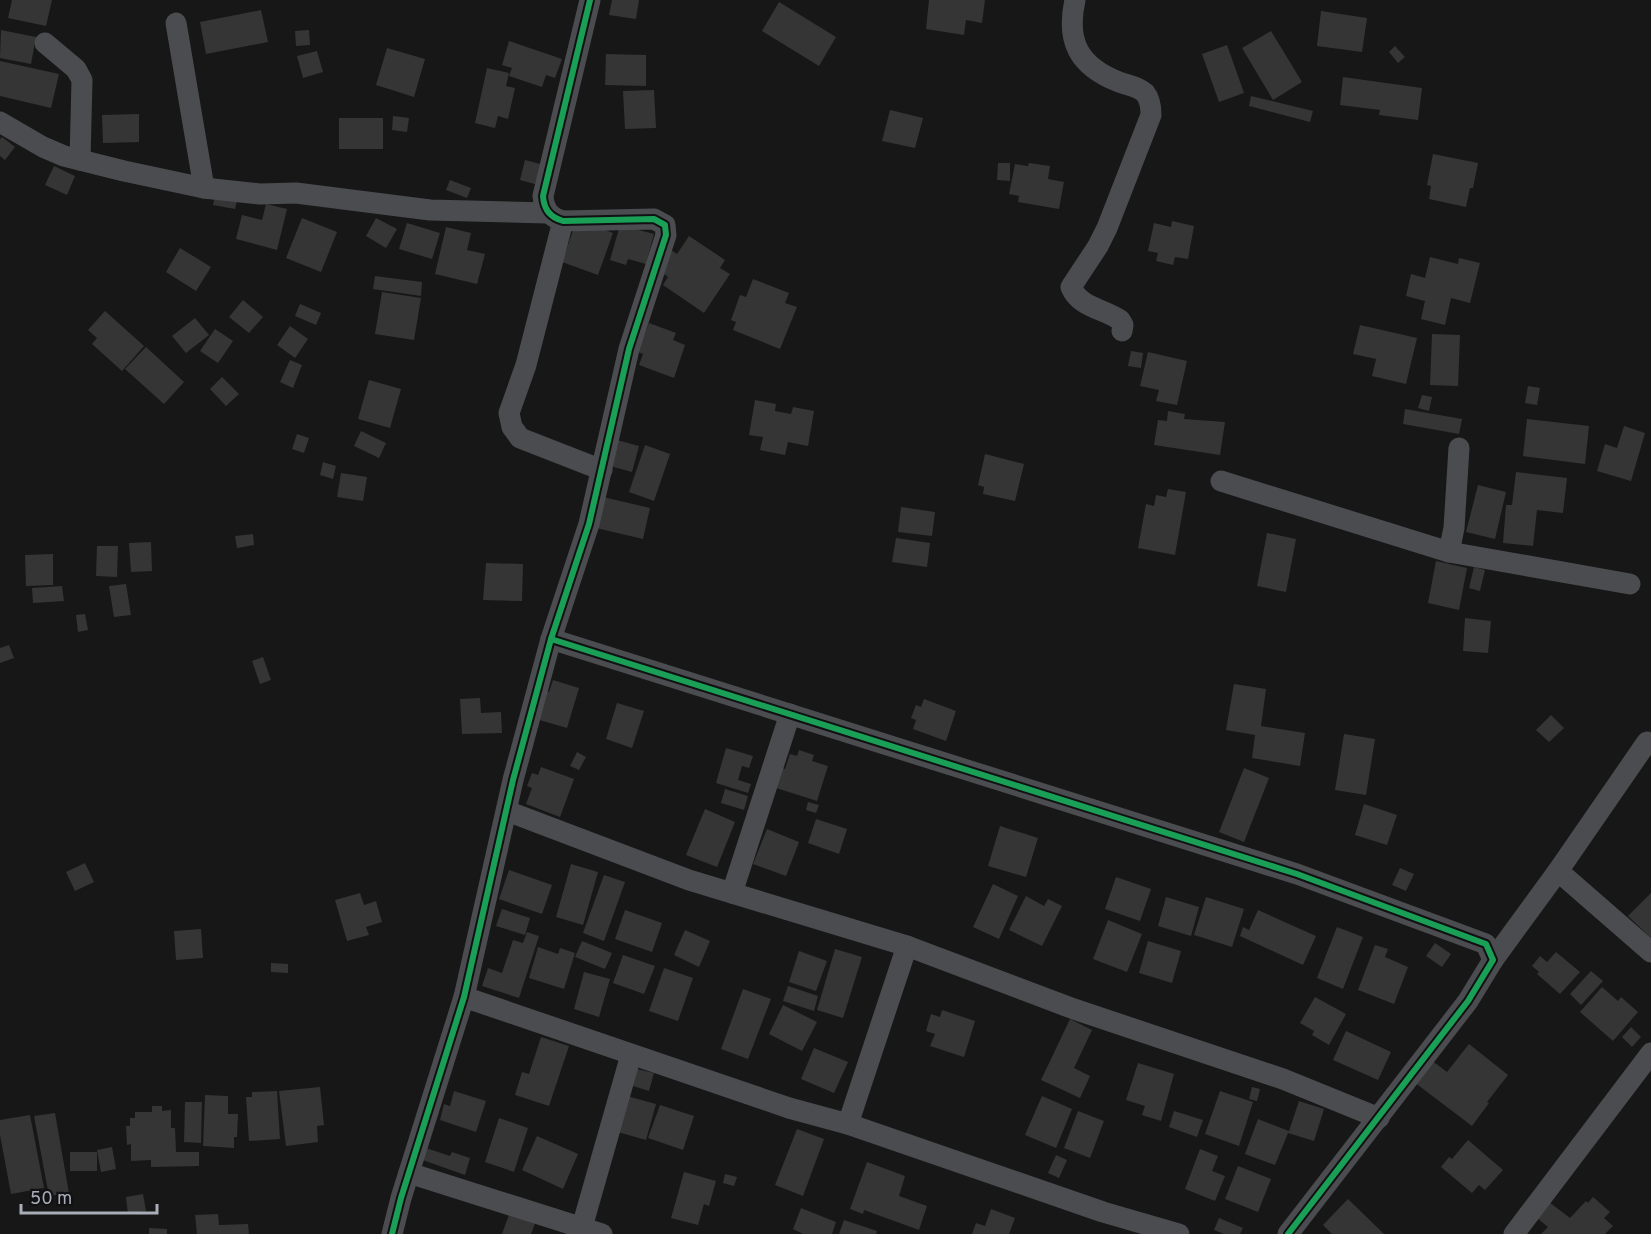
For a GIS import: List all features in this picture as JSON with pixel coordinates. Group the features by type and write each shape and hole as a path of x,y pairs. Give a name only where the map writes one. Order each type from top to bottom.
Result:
{"street":[{"path":"555,217 543,205 543,196 590,0"},
{"path":"1075,0 1071,18 1072,34 1081,56 1092,67 1146,94 1151,105 1151,116 1107,228 1071,287 1074,294 1083,302 1120,320 1123,325 1122,331"},
{"path":"176,23 204,188"},
{"path":"45,43 76,69 82,80 80,160"},
{"path":"0,122 43,147 80,160 204,188 260,194 296,193 430,210 555,217 654,219 665,225 667,230 629,349 589,524 551,639 507,811 464,997 392,1234"},
{"path":"555,217 526,365 508,413 512,428 520,438 602,470"},
{"path":"1449,552 1454,528 1459,448"},
{"path":"1221,482 1449,552 1630,584"},
{"path":"551,639 1297,874 1478,940 1486,944 1494,960"},
{"path":"732,893 790,714"},
{"path":"1288,1234 1468,1001 1494,960 1647,742"},
{"path":"507,811 688,880 907,946 1074,1009 1283,1079 1379,1118"},
{"path":"1558,871 1651,952"},
{"path":"848,1124 907,946"},
{"path":"464,997 789,1108 848,1124 1103,1212 1179,1234"},
{"path":"1514,1234 1651,1053"},
{"path":"582,1227 631,1055"},
{"path":"409,1173 602,1234"}],"building":[{"path":"12,0 52,0 46,26 8,18"},
{"path":"612,0 639,0 636,19 609,15"},
{"path":"929,0 985,0 982,23 966,20 964,35 926,29"},
{"path":"779,2 836,37 819,66 762,31"},
{"path":"261,10 268,42 206,54 200,22"},
{"path":"1321,11 1367,18 1362,52 1317,46"},
{"path":"1,30 36,37 31,64 0,58"},
{"path":"309,30 310,45 296,46 295,31"},
{"path":"1271,31 1302,82 1273,100 1242,48"},
{"path":"509,41 562,59 555,78 546,75 542,87 509,76 512,68 502,65"},
{"path":"1227,45 1244,93 1219,102 1202,54"},
{"path":"1395,46 1405,57 1398,63 1389,52"},
{"path":"387,48 425,59 414,97 376,85"},
{"path":"317,51 323,72 303,78 297,56"},
{"path":"606,54 646,55 646,86 605,85"},
{"path":"0,61 59,74 51,108 0,96"},
{"path":"487,68 509,73 506,86 515,88 508,119 498,116 495,128 475,123"},
{"path":"1343,77 1422,88 1418,120 1379,115 1380,110 1340,105"},
{"path":"654,90 656,128 625,129 623,91"},
{"path":"1251,96 1313,111 1310,122 1249,106"},
{"path":"890,110 923,118 915,148 882,141"},
{"path":"139,114 139,142 103,143 102,115"},
{"path":"393,116 409,118 407,132 392,130"},
{"path":"339,118 383,118 383,149 339,149"},
{"path":"2,137 15,147 5,160 0,156"},
{"path":"1433,154 1478,163 1466,207 1429,199 1431,186 1427,185"},
{"path":"525,160 548,166 542,186 520,180"},
{"path":"998,163 1010,163 1010,181 997,180"},
{"path":"1029,163 1050,166 1048,179 1064,182 1059,209 1018,202 1019,196 1009,194 1015,164 1028,166"},
{"path":"54,166 75,176 67,195 45,185"},
{"path":"450,180 471,188 467,198 446,190"},
{"path":"216,193 238,197 235,209 213,205"},
{"path":"266,204 287,209 277,250 236,239 242,215 262,220"},
{"path":"302,218 337,232 321,272 286,258"},
{"path":"376,218 397,229 386,248 366,236"},
{"path":"1172,221 1194,226 1188,259 1175,257 1173,265 1156,261 1158,253 1148,251 1154,223 1171,227"},
{"path":"576,222 584,222 613,233 598,275 562,262"},
{"path":"407,223 440,233 432,259 399,249"},
{"path":"620,225 654,234 646,264 628,259 626,265 610,260"},
{"path":"446,227 471,233 467,250 485,254 477,284 435,274"},
{"path":"689,236 725,260 720,268 730,274 704,313 663,285 668,277 658,270 671,250 677,254"},
{"path":"180,248 211,267 196,291 166,272"},
{"path":"1430,257 1458,264 1459,258 1480,263 1470,303 1451,298 1445,325 1421,319 1425,301 1406,296 1411,274 1425,278"},
{"path":"375,276 422,282 421,296 373,289"},
{"path":"753,279 789,293 785,303 797,307 780,349 733,330 736,322 731,320 740,295 746,297"},
{"path":"382,292 421,298 414,340 375,334"},
{"path":"243,300 263,317 249,333 229,317"},
{"path":"300,304 321,313 316,325 295,316"},
{"path":"105,311 144,346 122,371 92,344 97,338 88,330"},
{"path":"195,318 209,335 186,353 172,336"},
{"path":"649,323 676,333 673,340 685,345 674,378 639,365 643,354 638,352"},
{"path":"1360,325 1417,338 1406,384 1372,376 1376,359 1353,354"},
{"path":"290,326 308,339 295,358 277,345"},
{"path":"215,329 233,341 218,363 200,351"},
{"path":"1432,334 1460,335 1458,386 1430,385"},
{"path":"146,347 184,382 164,404 125,369"},
{"path":"1131,351 1143,353 1141,368 1128,366"},
{"path":"1148,352 1187,361 1177,405 1156,401 1159,390 1140,386"},
{"path":"290,360 302,365 293,388 280,382"},
{"path":"222,377 239,394 226,406 210,389"},
{"path":"369,380 401,389 390,428 358,419"},
{"path":"1528,386 1540,388 1537,405 1525,403"},
{"path":"1422,395 1432,397 1429,411 1418,408"},
{"path":"755,400 776,404 775,411 791,414 793,407 814,411 808,446 788,442 785,455 760,450 763,437 749,435"},
{"path":"1405,409 1462,419 1459,434 1403,424"},
{"path":"1168,411 1185,414 1184,419 1225,422 1220,455 1154,445 1158,420 1167,421"},
{"path":"1527,419 1589,426 1585,464 1523,456"},
{"path":"1624,426 1645,433 1631,481 1597,471 1605,444 1617,448"},
{"path":"361,431 386,443 379,458 354,446"},
{"path":"297,434 309,438 304,453 292,449"},
{"path":"617,440 639,446 632,472 610,466"},
{"path":"645,445 670,454 654,501 629,492"},
{"path":"985,454 1024,464 1015,501 983,494 984,487 978,485"},
{"path":"323,462 336,466 333,479 320,475"},
{"path":"1516,472 1567,478 1563,513 1537,510 1533,546 1503,543 1506,505 1512,505"},
{"path":"341,473 367,477 363,501 337,497"},
{"path":"1478,485 1506,492 1495,539 1466,532"},
{"path":"1168,489 1186,492 1175,555 1138,548 1146,504 1154,506 1156,495 1166,497"},
{"path":"599,496 650,508 643,539 592,527"},
{"path":"901,507 935,512 932,536 898,532"},
{"path":"1267,533 1296,539 1286,592 1257,586"},
{"path":"253,534 254,545 237,548 235,536"},
{"path":"896,538 930,543 927,567 892,562"},
{"path":"151,542 152,571 131,572 129,543"},
{"path":"97,546 118,546 117,577 96,576"},
{"path":"53,554 53,585 26,586 25,555"},
{"path":"1436,561 1467,568 1459,610 1428,603"},
{"path":"486,563 523,564 522,601 483,600"},
{"path":"1474,567 1485,570 1480,591 1469,588"},
{"path":"126,584 131,615 114,617 109,586"},
{"path":"62,586 64,601 33,603 32,588"},
{"path":"85,614 88,630 78,632 76,615"},
{"path":"1465,618 1491,621 1488,653 1463,651"},
{"path":"9,645 14,658 0,663 0,648"},
{"path":"263,657 271,680 260,684 252,661"},
{"path":"553,680 579,688 567,728 536,719 544,690 549,692"},
{"path":"1234,684 1266,689 1261,726 1305,733 1300,766 1252,758 1255,735 1226,730"},
{"path":"480,698 481,713 501,712 502,733 462,734 460,699"},
{"path":"924,699 956,711 946,741 913,729 916,720 911,718 916,705 921,707"},
{"path":"617,703 644,711 632,748 606,739"},
{"path":"1551,715 1564,728 1549,742 1536,730"},
{"path":"1344,734 1375,739 1366,795 1335,790"},
{"path":"726,748 753,756 749,768 742,766 738,780 751,784 748,793 716,783"},
{"path":"799,750 814,755 812,761 828,766 817,801 773,787 779,767 785,769 790,754 797,756"},
{"path":"577,752 586,757 579,770 570,766"},
{"path":"541,767 574,779 560,817 526,804 532,788 527,786 532,773 538,775"},
{"path":"1244,768 1269,778 1244,842 1219,832"},
{"path":"725,789 748,796 744,810 721,803"},
{"path":"808,802 819,805 816,813 806,810"},
{"path":"1364,804 1397,815 1387,845 1355,835"},
{"path":"705,809 735,822 717,867 686,855"},
{"path":"816,819 847,829 839,854 808,843"},
{"path":"1000,826 1038,838 1026,877 988,866"},
{"path":"767,829 799,842 786,876 753,864"},
{"path":"85,863 94,882 75,891 66,872"},
{"path":"571,864 598,872 583,925 556,917"},
{"path":"1400,868 1414,874 1406,891 1392,885"},
{"path":"509,870 552,885 542,914 499,899"},
{"path":"604,875 625,882 604,941 583,933"},
{"path":"1116,877 1151,889 1140,921 1105,909"},
{"path":"993,884 1018,896 999,939 973,927"},
{"path":"360,893 364,905 376,901 382,922 366,927 369,935 347,941 335,900"},
{"path":"1651,893 1651,938 1628,916"},
{"path":"1026,896 1044,906 1048,899 1062,906 1042,946 1009,930"},
{"path":"1166,897 1199,907 1191,936 1158,926"},
{"path":"1206,897 1244,909 1232,947 1194,935"},
{"path":"502,909 530,918 525,935 496,926"},
{"path":"625,910 662,923 652,952 615,939"},
{"path":"1258,910 1316,936 1303,965 1240,936 1243,927 1249,930"},
{"path":"1108,920 1142,934 1127,972 1093,959"},
{"path":"1337,927 1363,937 1343,989 1317,978"},
{"path":"201,929 203,958 176,960 174,931"},
{"path":"685,930 710,941 699,967 674,955"},
{"path":"527,932 539,936 519,998 482,986 488,968 502,973 513,940 523,943"},
{"path":"582,941 612,953 605,969 575,957"},
{"path":"1148,941 1181,951 1172,983 1139,973"},
{"path":"1435,943 1451,954 1442,967 1426,956"},
{"path":"1375,945 1388,949 1385,957 1408,967 1394,1004 1358,990"},
{"path":"538,947 558,954 560,948 575,953 564,989 529,978"},
{"path":"835,949 862,957 843,1018 817,1010"},
{"path":"799,951 827,961 816,991 789,982"},
{"path":"1556,952 1580,972 1560,994 1537,974 1539,972 1532,966 1540,956 1547,962"},
{"path":"623,955 655,966 644,994 613,983"},
{"path":"271,963 288,964 288,973 271,972"},
{"path":"664,968 693,978 678,1021 649,1011"},
{"path":"1591,971 1603,981 1581,1005 1570,994"},
{"path":"584,972 610,979 599,1017 574,1009"},
{"path":"788,986 818,996 814,1011 783,1001"},
{"path":"1602,987 1618,1001 1621,997 1638,1012 1613,1041 1580,1012"},
{"path":"743,989 771,999 748,1059 721,1049"},
{"path":"1315,997 1346,1014 1329,1045 1312,1035 1314,1031 1300,1023"},
{"path":"783,1005 817,1022 802,1051 769,1034"},
{"path":"942,1010 975,1021 964,1057 930,1046 935,1034 926,1031 931,1014 940,1017"},
{"path":"1070,1019 1092,1030 1074,1068 1090,1076 1080,1098 1041,1080"},
{"path":"1631,1027 1641,1037 1632,1047 1622,1037"},
{"path":"1346,1031 1391,1052 1378,1080 1333,1060"},
{"path":"541,1037 569,1046 549,1106 515,1095 522,1072 529,1074"},
{"path":"1469,1044 1508,1075 1472,1126 1414,1082 1431,1060 1447,1072"},
{"path":"814,1048 848,1062 834,1093 801,1079"},
{"path":"1138,1063 1174,1074 1161,1121 1142,1115 1145,1106 1126,1100"},
{"path":"637,1069 654,1073 649,1091 633,1086"},
{"path":"320,1087 324,1125 317,1126 318,1142 286,1146 279,1091"},
{"path":"1252,1087 1260,1089 1257,1101 1249,1099"},
{"path":"277,1091 280,1139 249,1141 246,1097 252,1097 252,1092"},
{"path":"454,1091 486,1101 476,1132 440,1120 444,1104 450,1106"},
{"path":"1220,1091 1253,1102 1239,1146 1205,1134"},
{"path":"205,1095 228,1096 228,1114 238,1114 234,1148 203,1146"},
{"path":"623,1095 656,1104 646,1140 614,1131"},
{"path":"1042,1096 1072,1109 1056,1148 1025,1135"},
{"path":"1299,1101 1324,1109 1314,1141 1288,1133 1275,1165 1245,1154 1258,1119 1289,1131"},
{"path":"185,1102 202,1102 201,1143 184,1142"},
{"path":"660,1105 694,1116 683,1150 648,1138"},
{"path":"152,1106 162,1106 162,1111 171,1110 171,1128 175,1128 176,1152 199,1152 199,1166 151,1167 151,1160 131,1161 131,1144 127,1145 126,1126 130,1126 130,1118 135,1118 135,1112 152,1112"},
{"path":"1078,1111 1104,1121 1090,1158 1064,1148"},
{"path":"1174,1111 1203,1120 1197,1137 1169,1127"},
{"path":"55,1113 69,1193 49,1196 34,1116"},
{"path":"30,1115 44,1188 11,1194 0,1135 0,1120"},
{"path":"499,1118 528,1128 514,1172 485,1162"},
{"path":"797,1129 824,1139 803,1196 775,1185"},
{"path":"537,1136 578,1154 563,1189 522,1170"},
{"path":"1468,1140 1503,1170 1485,1190 1479,1185 1472,1193 1441,1167 1449,1157 1452,1159"},
{"path":"112,1147 116,1169 101,1172 97,1150"},
{"path":"423,1147 450,1156 452,1152 470,1158 465,1175 420,1159"},
{"path":"1200,1149 1218,1156 1212,1171 1225,1176 1215,1201 1185,1189"},
{"path":"70,1152 97,1152 97,1171 70,1171"},
{"path":"1056,1155 1067,1160 1059,1178 1048,1173"},
{"path":"867,1162 905,1176 899,1196 927,1206 919,1230 864,1210 863,1214 850,1209"},
{"path":"1238,1166 1271,1179 1258,1212 1225,1199"},
{"path":"684,1172 716,1181 709,1206 704,1204 698,1225 671,1218"},
{"path":"725,1174 737,1177 734,1186 723,1183"},
{"path":"143,1194 146,1211 128,1214 126,1197"},
{"path":"1593,1197 1610,1212 1604,1218 1613,1226 1605,1234 1541,1234 1548,1227 1536,1217 1549,1202 1570,1218"},
{"path":"1348,1199 1384,1234 1332,1234 1323,1225"},
{"path":"801,1208 836,1222 832,1234 803,1234 793,1229"},
{"path":"991,1209 1015,1218 1009,1234 972,1234 976,1223 985,1226"},
{"path":"510,1212 536,1221 531,1234 502,1234"},
{"path":"218,1214 219,1225 248,1224 249,1234 197,1234 195,1215"},
{"path":"1219,1218 1243,1228 1240,1234 1224,1234 1214,1230"},
{"path":"844,1220 877,1231 876,1234 839,1234"},
{"path":"149,1228 167,1229 167,1234 149,1234"}],"cycle path":[{"path":"392,1234 401,1198 464,997 513,780 551,639 589,524 629,349 666,235 665,225 654,219 563,221 551,215 546,209 543,196 590,0"},
{"path":"551,639 1297,874 1486,944 1493,960 1468,1001 1288,1234"}]}
